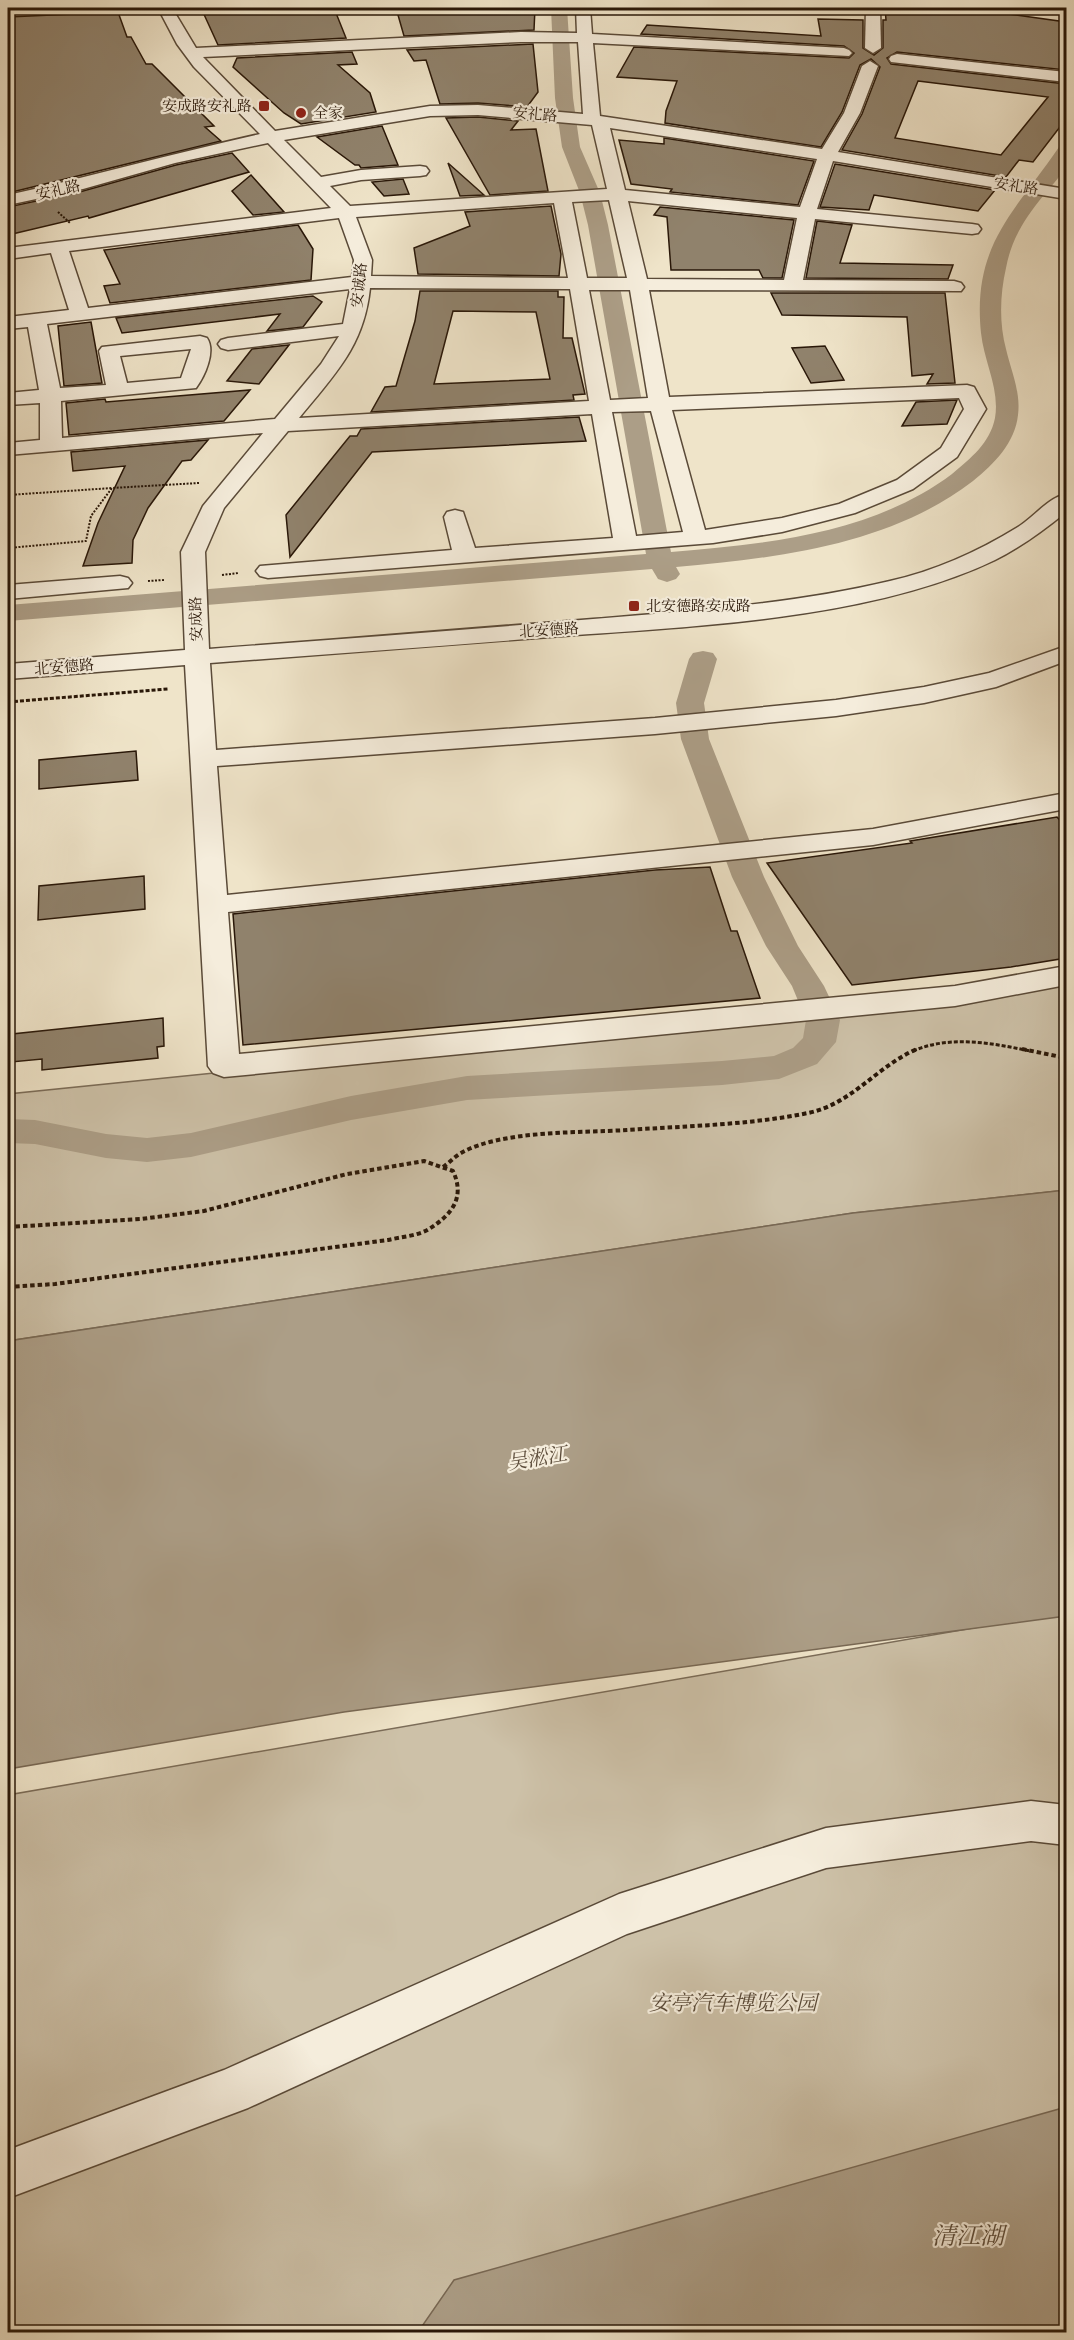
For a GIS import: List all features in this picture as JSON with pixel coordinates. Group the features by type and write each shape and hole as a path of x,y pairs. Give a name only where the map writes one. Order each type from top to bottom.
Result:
{"street":[{"name":"安诚路","path":"165,8 192,53 345,212 353,228 363,260 358,307 348,339 329,368 214,506 202,527 193,552 195,582"},
{"path":"583,8 578,37 590,120 611,194 632,283 655,404 686,539"},
{"path":"873,8 873,48"},
{"path":"192,53 578,37 844,53 861,48 873,48 888,50 897,55 897,59"},
{"path":"844,53 843,57 848,61 870,66 886,64 897,59 1066,77"},
{"path":"792,285 807,213 828,155 852,113 870,66"},
{"name":"安礼路","path":"8,200 83,184 172,159 271,137 430,111 478,110 590,120 1065,193"},
{"path":"318,183 361,175 420,171"},
{"path":"8,253 345,212 569,195 611,194 972,229"},
{"path":"569,195 582,283 634,542"},
{"path":"58,247 80,314"},
{"path":"8,323 362,282 954,287"},
{"path":"36,319 51,396 51,445"},
{"path":"228,344 351,329"},
{"path":"8,399 118,390"},
{"path":"8,449 282,425 607,406 967,391 975,409 969,427 954,446 932,466 880,496 794,524 686,539 268,571"},
{"name":"北安德路","path":"8,672 644,623 778,609 847,598 903,585 978,558 1029,531 1066,501"},
{"path":"455,517 465,555"},
{"name":"安成路","path":"195,582 199,687 224,1066 955,996 1066,976"},
{"path":"8,592 120,583"},
{"path":"204,759 656,726 836,708 924,695 996,679 1066,653"},
{"path":"214,905 873,837 1066,801"},
{"path":"8,2174 231,2091 619,1915 826,1848 1031,1821 1066,1825"}],"path":[{"path":"37,195 69,221 81,244"},
{"path":"8,495 235,481"},
{"path":"8,548 86,541 92,516 112,488"},
{"path":"152,580 161,580"},
{"path":"8,702 199,687"},
{"path":"443,1167 461,1154 478,1147 525,1138 765,1120 813,1112 836,1104 861,1089 906,1054 950,1042 969,1042 1066,1058"},
{"path":"8,1227 141,1219 204,1211 243,1203 285,1189 393,1165 424,1161 453,1171 459,1184 459,1196 448,1212 428,1230 388,1240 55,1284 8,1287"}],"green space":[{"path":"1066,981 1066,1190 853,1213 8,1341 8,1094 842,1009"},
{"name":"安亭汽车博览公园","path":"1066,1612 1066,2332 8,2332 8,1795"}],"water":[{"name":"吴淞江","path":"1066,1190 1066,1616 344,1712 8,1769 8,1341 853,1213"},
{"name":"清江湖","path":"1066,2107 1066,2332 418,2332 454,2280"}],"building":[{"path":"334,8 346,38 218,45 202,10"},
{"path":"396,8 535,8 534,30 404,36"},
{"path":"885,8 965,8 1066,22 1066,70 897,52 887,58 891,64 1066,84 1066,119 1033,162 1019,160 1006,177 842,150 862,114 880,67 871,59 860,65 842,112 821,147 665,123 666,111 677,81 617,77 634,47 849,58 854,53 844,46 641,34 647,25 821,36 818,19 863,20 863,48 874,55 883,48 883,20 886,20","holes":["918,81 1048,97 1001,155 895,138"]},
{"path":"118,12 127,37 131,37 146,64 152,64 214,126 205,127 221,141 8,193 8,17"},
{"path":"533,44 538,92 527,107 478,103 440,104 426,60 414,61 407,50"},
{"path":"352,52 357,64 338,65 370,93 376,112 301,124 284,113 233,67 237,58"},
{"path":"478,117 518,121 511,130 536,129 548,191 490,195 446,118"},
{"path":"382,126 398,165 361,168 317,137"},
{"path":"664,138 814,161 798,205 670,192 672,189 631,184 619,140 664,144"},
{"path":"232,153 249,172 89,218 88,216 8,235 8,207 83,191 176,165"},
{"path":"448,163 484,195 460,196"},
{"path":"835,164 995,190 978,211 874,195 869,210 820,207"},
{"path":"251,175 284,212 253,215 232,191"},
{"path":"403,179 409,194 384,196 372,182"},
{"path":"551,206 561,254 559,276 418,274 414,248 470,226 465,212"},
{"path":"660,207 794,220 782,278 763,278 759,270 671,270 667,217 654,215"},
{"path":"817,221 852,225 840,263 953,265 948,279 806,278"},
{"path":"298,225 313,249 311,280 110,303 104,286 120,284 104,250"},
{"path":"420,291 558,291 558,297 564,297 563,338 572,338 585,394 573,395 574,400 371,412 385,387 396,386 415,321","holes":["453,311 536,312 550,379 434,384"]},
{"path":"771,293 945,293 955,383 927,384 933,374 912,376 907,317 782,315"},
{"path":"313,296 322,302 303,327 267,331 280,314 122,333 116,318"},
{"path":"91,322 102,383 64,386 58,326"},
{"path":"289,345 259,384 227,381 252,349"},
{"path":"825,346 844,380 811,383 792,348"},
{"path":"250,390 224,421 69,435 66,403 105,399 106,402"},
{"path":"957,400 947,424 902,426 916,402"},
{"path":"579,417 586,441 372,452 290,557 286,515 350,436 357,436 361,429"},
{"path":"208,440 191,460 182,461 148,508 133,540 132,563 83,566 98,523 125,466 73,471 71,452"},
{"path":"136,751 138,780 39,789 39,760"},
{"path":"1057,817 1066,827 1066,958 1011,967 852,985 767,863 912,843 910,841"},
{"path":"710,867 731,931 737,931 760,998 243,1045 233,914 655,870"},
{"path":"144,876 145,909 38,920 39,886"},
{"path":"163,1018 164,1046 157,1047 158,1058 42,1070 42,1059 11,1062 12,1034"}],"waterway":[{"path":"559,8 564,98 571,147 590,193 598,225 660,560"},
{"path":"660,560 774,548 846,533 914,508 945,490 983,460 1002,434 1007,415 1006,391 994,347 991,322 991,295 999,252 1010,228 1023,208 1066,151"},
{"path":"8,613 660,560"},
{"path":"660,560 667,574"},
{"path":"8,1131 35,1132 106,1146 147,1150 191,1145 351,1108 467,1088 722,1073 779,1067 805,1056 819,1042 823,1020 808,986 782,946 748,877 695,739 690,703 703,659"}],"place":[{"name":"安成路安礼路","path":"264,106"},
{"name":"全家","path":"301,113"},
{"name":"北安德路安成路","path":"634,606"}]}
